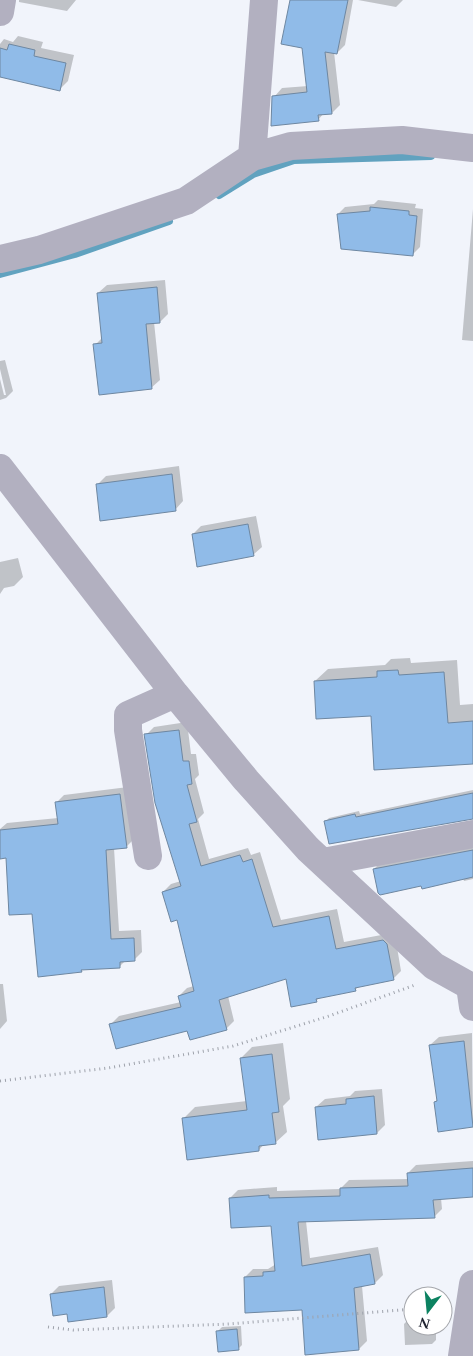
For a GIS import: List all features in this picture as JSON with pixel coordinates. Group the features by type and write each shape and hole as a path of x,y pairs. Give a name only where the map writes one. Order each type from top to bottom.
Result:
{"street":[{"path":"0,12 2,0"},
{"path":"252,157 264,0"},
{"path":"0,258 39,250 186,202 252,157 291,146 402,140 473,148"},
{"path":"0,468 175,694 246,780 323,862 434,966 472,993"},
{"path":"148,856 128,730 128,715 175,694"},
{"path":"323,862 473,834"},
{"path":"462,1356 473,1284"}],"path":[{"path":"0,1081 108,1068 233,1046 329,1016 426,981 434,966"},
{"path":"48,1327 73,1330 229,1324 403,1310"}],"building":[{"path":"290,0 348,0 337,54 325,52 332,114 318,115 319,121 271,126 272,96 307,92 302,48 281,44"},
{"path":"9,44 35,50 34,56 66,63 60,91 0,77 0,48 7,50"},
{"path":"370,207 409,211 409,215 417,216 413,256 341,249 337,214 370,211"},
{"path":"157,287 160,323 146,324 152,389 99,395 93,344 102,343 97,293"},
{"path":"172,474 176,511 100,521 96,484"},
{"path":"248,524 254,556 197,567 192,534"},
{"path":"398,670 399,675 444,672 448,723 473,721 473,764 374,770 371,716 316,719 314,681 377,677 377,671"},
{"path":"179,730 183,761 189,761 192,784 187,785 197,822 189,824 201,866 240,855 243,862 252,859 273,927 329,916 336,949 383,940 387,944 394,980 355,988 356,991 316,999 317,1002 291,1007 286,979 219,1000 227,1030 190,1040 187,1031 116,1049 109,1024 181,1007 178,996 194,991 177,920 171,922 162,892 181,886 155,803 144,734"},
{"path":"473,793 473,819 329,844 324,821 355,814 356,817"},
{"path":"120,794 127,848 106,850 111,939 134,938 135,961 120,962 120,968 81,970 82,972 38,977 32,914 9,915 6,858 0,859 0,830 58,824 55,802"},
{"path":"473,850 473,877 422,889 421,886 380,895 378,893 373,869"},
{"path":"464,1041 473,1127 438,1132 434,1102 437,1101 429,1045"},
{"path":"272,1054 279,1112 272,1113 276,1144 259,1146 259,1151 187,1160 182,1118 247,1110 240,1058"},
{"path":"374,1096 377,1134 318,1140 315,1107 346,1104 346,1099"},
{"path":"473,1168 473,1197 433,1200 435,1218 298,1222 302,1266 370,1254 375,1284 354,1288 359,1350 305,1355 302,1310 245,1313 244,1277 263,1276 263,1272 275,1271 271,1226 231,1228 229,1198 269,1195 269,1198 340,1196 340,1188 408,1186 407,1173"},
{"path":"104,1287 107,1317 68,1322 67,1314 53,1316 50,1294"},
{"path":"237,1329 239,1350 218,1352 216,1331"}],"waterway":[{"path":"219,195 253,174 294,160 431,156"},
{"path":"0,274 75,254 169,221"}]}
